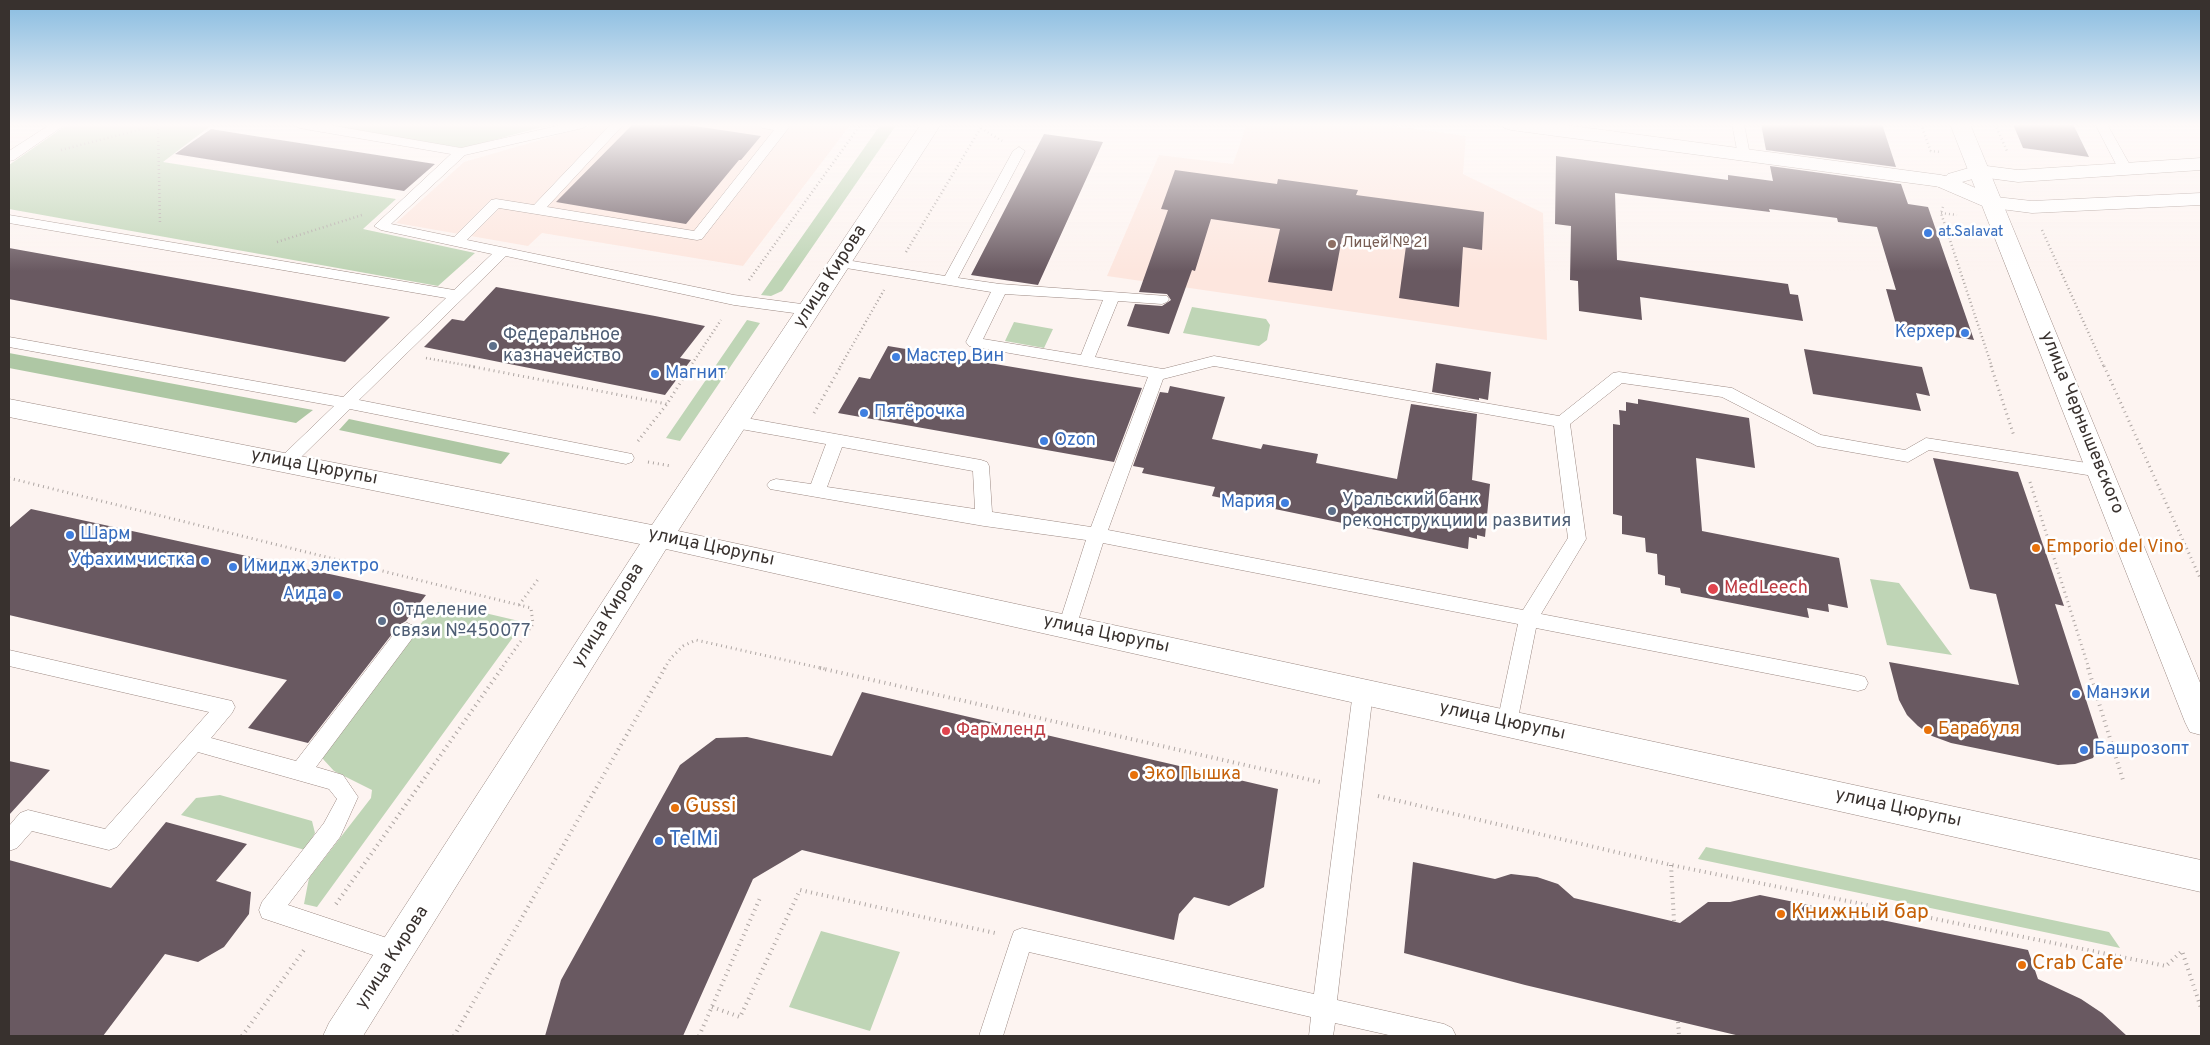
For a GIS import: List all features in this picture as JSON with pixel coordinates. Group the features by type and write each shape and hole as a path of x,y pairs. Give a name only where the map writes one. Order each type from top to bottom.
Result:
{"street":[{"name":"улица Кирова","path":"342,1036 659,537 899,173"},
{"path":"1879,173 1941,181 1992,203 2032,207 2201,199"},
{"path":"1941,181 1972,173"},
{"name":"улица Чернышевского","path":"1980,173 2201,722"},
{"path":"1993,173 2018,176 2061,173"},
{"name":"улица Цюрупы","path":"9,408 659,537 2201,876"}],"lane":[{"path":"439,173 382,226 734,300 809,310"},
{"path":"537,210 572,173"},
{"path":"457,242 496,203 697,236 747,173"},
{"path":"949,281 1007,173"},
{"path":"9,219 457,295"},
{"path":"286,462 502,251"},
{"path":"840,263 1000,289 1162,300"},
{"path":"1000,289 974,342 1156,374 1163,374 1214,361 1562,422 1619,377 1726,392 1816,440 1908,456 1926,444 2100,471"},
{"path":"1086,361 1112,297"},
{"path":"9,342 347,403 626,458"},
{"path":"1067,626 1097,536 1156,374"},
{"path":"735,422 981,466 984,519"},
{"path":"1507,723 1528,619 1577,539 1562,422"},
{"path":"816,492 836,440"},
{"path":"776,485 1097,536 1858,683"},
{"path":"300,772 407,631"},
{"path":"9,658 225,707 110,840 28,820 9,841"},
{"path":"1321,1036 1363,692"},
{"path":"194,742 336,782 348,797 332,830 270,910 397,952"},
{"path":"991,1036 1022,939 1324,1010 1444,1036"}],"path":[{"path":"160,173 160,244"},
{"path":"802,434 954,173"},
{"path":"1944,205 1941,213 1997,389 2023,459 2124,783"},
{"path":"2032,207 2201,580"},
{"path":"231,256 363,215"},
{"path":"398,353 667,404"},
{"path":"9,478 532,608 533,624 321,927 242,1036"},
{"path":"519,605 539,578"},
{"path":"454,1036 671,658 683,646 696,640 1671,865 2166,966 2182,951 2201,1008"},
{"path":"1671,865 1674,921"},
{"path":"712,1007 740,1017 800,890 1022,939"},
{"path":"699,1036 760,898"},
{"path":"1678,1022 1679,1036"}],"shaded area":[{"path":"452,173 814,173 743,266 542,233 528,246 396,223"},
{"name":"Лицей № 21","path":"1151,173 1463,173 1543,213 1547,340 1107,276"}],"green space":[{"path":"9,173 231,173 396,199 363,229 475,253 438,286 9,209"},
{"path":"847,173 863,173 782,291 771,296 761,295"},
{"path":"1192,307 1266,319 1270,325 1267,340 1259,346 1183,333"},
{"path":"747,320 760,323 680,441 666,438"},
{"path":"1014,322 1053,329 1044,348 1005,341"},
{"path":"9,353 313,410 296,423 9,368"},
{"path":"349,419 510,453 501,464 339,430"},
{"path":"1870,579 1899,583 1952,655 1887,645"},
{"path":"438,602 519,621 519,629 317,907 304,904 309,878 371,798 372,790 334,771 323,759 322,748"},
{"path":"220,795 312,821 315,833 305,850 181,815 196,798"},
{"path":"1706,847 2109,932 2120,948 1698,859"},
{"path":"821,931 900,952 870,1031 789,1007"}],"building":[{"path":"291,173 425,173 404,191"},
{"path":"585,173 728,173 686,224 556,202"},
{"path":"1024,173 1089,173 1038,285 971,275"},
{"path":"1174,173 1195,173 1277,184 1278,179 1358,190 1356,195 1484,212 1482,250 1463,247 1459,307 1399,298 1406,246 1342,238 1332,291 1268,282 1280,229 1211,219 1195,271 1192,270 1169,334 1127,326 1135,304 1162,306 1171,300 1167,294 1139,292 1168,210 1161,209"},
{"path":"1556,173 1676,173 1728,180 1728,175 1773,181 1771,173 1819,173 1901,184 1908,204 1928,207 1974,340 1897,328 1886,289 1896,290 1877,227 1838,222 1837,218 1769,209 1770,212 1615,193 1617,260 1788,284 1790,294 1798,295 1803,321 1640,297 1642,320 1579,311 1578,281 1570,280 1571,226 1555,224"},
{"path":"9,248 390,317 345,362 9,299"},
{"path":"496,287 705,326 680,358 691,360 665,395 424,347 452,319 464,321"},
{"path":"888,346 1142,388 1114,462 838,413 859,377 870,379"},
{"path":"1804,349 1922,367 1930,396 1916,393 1921,411 1813,394"},
{"path":"1436,363 1491,372 1488,400 1432,392"},
{"path":"1170,386 1225,397 1212,439 1261,449 1263,444 1318,454 1316,463 1397,479 1411,404 1477,414 1472,480 1490,484 1485,537 1477,535 1477,539 1469,537 1468,549 1212,496 1215,487 1142,473 1144,468 1133,466 1160,392 1168,393"},
{"path":"1638,399 1749,418 1755,468 1696,458 1702,531 1839,558 1848,608 1828,604 1829,612 1807,608 1809,618 1681,593 1680,588 1665,585 1665,576 1658,574 1657,554 1646,552 1645,538 1622,534 1622,516 1613,514 1613,424 1620,425 1619,410 1626,411 1626,402 1638,404"},
{"path":"1933,458 2018,472 2064,606 2055,604 2100,743 2093,758 2075,764 2058,765 1951,743 1932,736 1918,726 1907,715 1899,700 1889,662 2019,685 1996,594 1970,589"},
{"path":"31,509 426,595 406,621 399,625 308,743 248,728 287,680 9,615 9,528"},
{"path":"862,692 1278,789 1264,887 1229,906 1194,897 1179,914 1174,940 802,850 753,879 683,1036 545,1036 561,980 680,765 716,738 747,737 832,756"},
{"path":"9,761 50,770 9,815"},
{"path":"166,822 247,844 216,881 251,892 249,914 224,947 198,962 165,954 103,1036 9,1036 9,860 111,888"},
{"path":"1413,862 1495,879 1511,874 1537,877 1558,884 1574,898 1680,923 1708,902 1730,902 1760,895 2028,950 2038,979 2081,999 2102,1013 2127,1036 1740,1036 1525,985 1404,953"}],"place":[{"name":"at.Salavat","path":"1928,233"},
{"name":"Лицей № 21","path":"1332,244"},
{"name":"Керхер","path":"1965,333"},
{"name":"Федеральное казначейство","path":"493,346"},
{"name":"Мастер Вин","path":"896,357"},
{"name":"Магнит","path":"655,374"},
{"name":"Пятёрочка","path":"864,413"},
{"name":"Ozon","path":"1044,441"},
{"name":"Мария","path":"1285,503"},
{"name":"Уральский банк реконструкции и развития","path":"1332,511"},
{"name":"Шарм","path":"70,535"},
{"name":"Emporio del Vino","path":"2036,548"},
{"name":"Уфахимчистка","path":"205,561"},
{"name":"Имидж электро","path":"233,567"},
{"name":"MedLeech","path":"1713,589"},
{"name":"Аида","path":"337,595"},
{"name":"Отделение связи №450077","path":"382,621"},
{"name":"Манэки","path":"2076,694"},
{"name":"Барабуля","path":"1928,730"},
{"name":"Фармленд","path":"946,731"},
{"name":"Башрозопт","path":"2084,750"},
{"name":"Эко Пышка","path":"1134,775"},
{"name":"Gussi","path":"675,808"},
{"name":"TelMi","path":"659,841"},
{"name":"Книжный бар","path":"1781,914"},
{"name":"Crab Cafe","path":"2022,965"}]}
